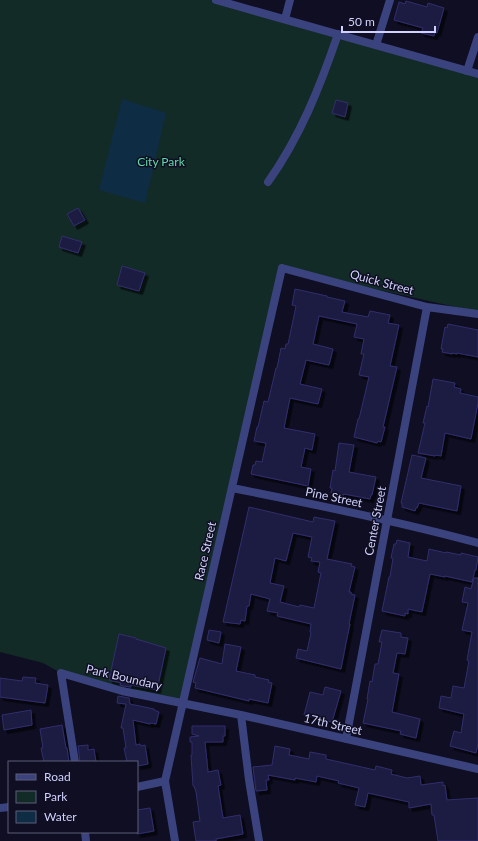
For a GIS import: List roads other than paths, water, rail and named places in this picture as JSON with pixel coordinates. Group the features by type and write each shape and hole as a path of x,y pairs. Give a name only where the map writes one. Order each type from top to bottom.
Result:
{"street":[{"path":"216,0 478,74"},
{"path":"285,19 290,0"},
{"path":"376,45 390,0"},
{"path":"268,182 282,163 311,107 338,34"},
{"path":"467,71 478,37"},
{"name":"Quick Street","path":"282,268 428,307 478,314"},
{"name":"Race Street","path":"175,841 165,781 282,268"},
{"name":"Center Street","path":"346,739 428,307"},
{"name":"Pine Street","path":"232,488 387,520 478,543"},
{"name":"Park Boundary","path":"75,761 61,673 122,691 183,702"},
{"name":"17th Street","path":"183,702 478,769"},
{"path":"241,715 249,780 259,841"},
{"path":"138,787 165,781"}],"water":[{"path":"122,99 166,113 145,203 99,190"}],"park label":[{"name":"City Park","path":"161,161"}]}
